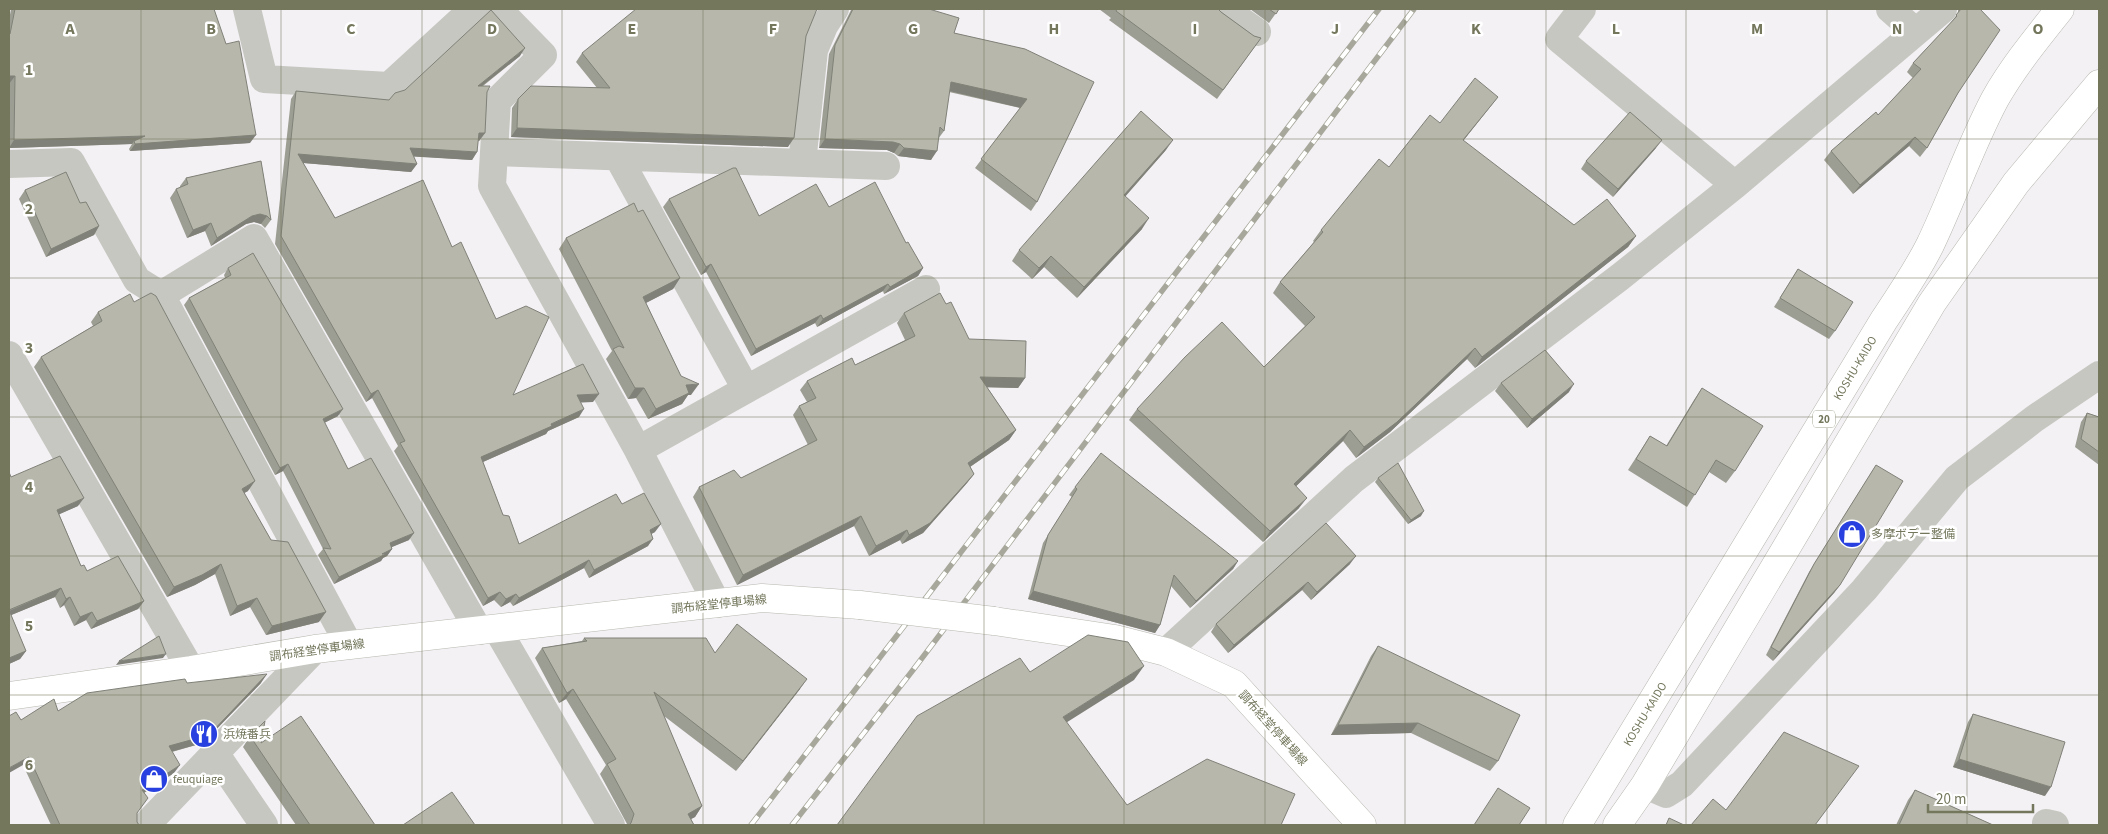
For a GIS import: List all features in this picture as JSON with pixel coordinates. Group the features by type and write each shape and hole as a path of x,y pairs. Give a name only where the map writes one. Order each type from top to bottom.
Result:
{"main road":[{"name":"KOSHU-KAIDO","path":"1577,825 1884,320 1910,281 1930,246 1965,161 1997,96 2032,44 2060,9"},
{"path":"1618,825 1645,785 1932,304 2016,183 2099,84"},
{"name":"調布経堂停車場線","path":"9,696 191,670 315,649 762,598 860,605 1114,639 1166,652 1234,684 1362,825"}],"street":[{"path":"247,9 264,80 389,86 473,9"},
{"path":"498,9 543,55 497,101 492,186 638,450 717,604"},
{"path":"802,163 814,50 824,26 835,9"},
{"path":"1224,9 1257,32"},
{"path":"1582,9 1559,40 1735,185"},
{"path":"1890,9 1915,31"},
{"path":"1166,652 1354,479 1620,277 1735,185 1943,9"},
{"path":"494,152 886,166"},
{"path":"618,157 746,389"},
{"path":"9,164 70,162 137,280 161,295 349,645"},
{"path":"161,295 254,238 488,630 611,825"},
{"path":"638,450 926,289"},
{"path":"9,355 191,670"},
{"path":"1645,785 1666,794 1682,784 1864,590 1957,478 2034,419 2099,375"},
{"path":"146,825 315,649"},
{"path":"215,753 264,825"}],"building":[{"path":"15,9 214,9 226,44 239,41 256,135 135,144 134,141 145,136 14,140 15,76 9,76 9,34"},
{"path":"636,9 817,9 806,36 794,138 517,128 518,99 531,86 610,88 582,53"},
{"path":"853,9 929,9 959,18 954,33 1025,49 1094,82 1037,202 981,159 1027,99 951,82 944,131 940,127 937,151 904,148 900,144 893,142 825,139 835,45"},
{"path":"1117,9 1218,9 1254,36 1261,38 1223,90 1116,11"},
{"path":"1269,9 1279,9 1276,14"},
{"path":"1961,9 1980,9 2000,30 1958,93 1927,148 1915,137 1860,185 1831,151 1876,112 1878,115 1921,69 1913,63 1957,16"},
{"path":"491,10 525,48 478,86 490,86 487,92 485,133 479,133 477,152 410,148 417,164 298,154 335,218 423,180 452,247 461,242 496,319 526,306 549,317 513,395 583,364 599,394 577,395 584,409 551,424 552,426 481,457 503,515 509,516 519,544 616,494 622,504 644,493 661,524 650,530 653,539 594,570 589,560 519,598 516,594 506,599 500,592 488,598 400,443 405,441 378,390 371,394 281,236 296,91 389,100 395,93 405,90"},
{"path":"1475,78 1498,97 1463,140 1574,225 1607,199 1636,236 1482,357 1475,348 1397,422 1364,447 1350,430 1294,484 1307,498 1270,531 1137,409 1185,357 1222,322 1264,367 1315,317 1280,282 1323,232 1321,230 1379,159 1389,167 1430,115 1440,123"},
{"path":"1141,111 1173,140 1124,195 1149,218 1084,287 1051,256 1039,268 1019,250"},
{"path":"1630,112 1662,140 1618,189 1586,161"},
{"path":"261,161 271,220 267,216 260,214 252,216 217,238 211,223 193,230 176,189 188,184 186,178"},
{"path":"736,168 759,216 816,184 829,207 875,182 906,243 908,242 923,268 890,287 888,284 823,319 821,315 756,349 711,264 706,267 669,199"},
{"path":"66,172 80,203 86,202 99,226 51,249 25,190"},
{"path":"634,203 638,212 643,210 680,278 643,297 681,376 699,384 686,385 689,393 656,409 644,388 635,388 613,349 619,346 624,348 566,238"},
{"path":"253,253 343,409 323,419 348,469 371,458 414,533 390,543 392,549 382,554 386,554 339,577 323,548 331,549 288,464 280,468 189,298 231,275 228,268"},
{"path":"1798,269 1853,302 1835,331 1780,298"},
{"path":"151,293 156,296 255,481 242,489 271,540 288,542 326,612 272,626 257,598 237,606 221,564 202,575 174,587 41,357 102,321 98,312 130,294 134,302"},
{"path":"940,293 946,304 951,302 969,339 1026,341 1025,378 980,377 1016,430 968,463 974,474 930,523 909,535 907,530 876,546 861,516 743,575 699,487 734,470 741,478 817,440 799,406 816,398 807,381 852,358 855,365 915,336 904,313"},
{"path":"1545,350 1574,384 1532,419 1501,383"},
{"path":"1702,388 1763,426 1735,471 1716,460 1695,495 1636,459 1650,436 1667,446"},
{"path":"2087,413 2099,417 2099,452 2081,439"},
{"path":"1101,453 1238,561 1196,601 1174,575 1160,625 1033,591 1048,535 1077,489 1075,487"},
{"path":"60,456 84,498 57,510 81,566 84,565 87,571 118,556 144,601 97,621 92,612 80,617 70,597 66,599 61,588 9,610 9,472 11,477"},
{"path":"1398,463 1424,511 1411,520 1378,478"},
{"path":"1876,465 1903,481 1840,585 1779,652 1771,647 1814,564"},
{"path":"1326,523 1356,556 1317,592 1308,582 1234,645 1216,624"},
{"path":"9,610 26,651 9,658"},
{"path":"737,624 807,679 743,761 654,692 702,806 688,814 694,825 629,825 634,814 607,764 616,759 573,689 567,693 542,648 587,641 584,638 706,638 715,653"},
{"path":"1088,635 1128,642 1144,666 1063,717 1127,805 1207,759 1295,794 1281,825 837,825 917,716 1020,658 1030,672"},
{"path":"159,636 166,654 119,661"},
{"path":"1378,646 1520,715 1498,761 1418,723 1338,725"},
{"path":"267,674 209,735 169,746 180,765 142,790 148,798 137,813 139,825 60,825 29,757 9,768 9,716 16,712 21,720 54,699 58,711 87,693 185,679 187,683"},
{"path":"1973,714 2065,742 2051,787 1959,759"},
{"path":"301,716 375,825 310,825 250,736 265,721 261,743"},
{"path":"1784,732 1859,766 1815,825 1691,825 1713,799 1726,810"},
{"path":"1498,788 1530,808 1519,825 1474,825"},
{"path":"1915,790 1993,825 1899,825"},
{"path":"452,792 475,825 403,825"},
{"path":"1669,818 1684,825 1666,825"}],"railway":[{"path":"751,825 1379,9"},
{"path":"792,825 913,670 1414,9"}],"place":[{"name":"多摩ボデー整備","path":"1852,534"},
{"name":"浜焼番兵","path":"204,734"},
{"name":"feuquiage","path":"154,779"}]}
